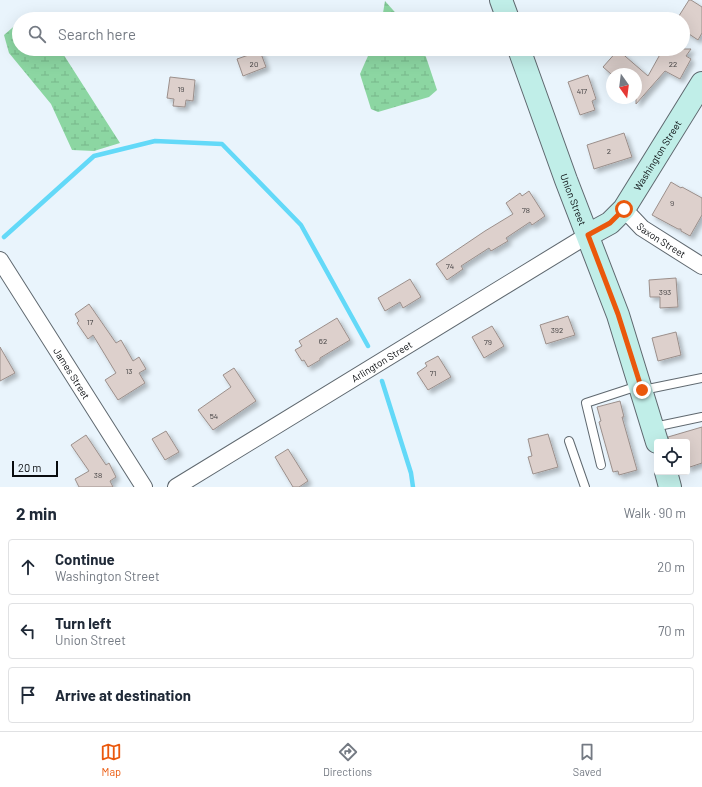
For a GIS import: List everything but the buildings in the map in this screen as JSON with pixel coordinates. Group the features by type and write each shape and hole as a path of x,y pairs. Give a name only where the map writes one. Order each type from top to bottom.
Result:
{"main road":[{"path":"501,0 505,12"},
{"name":"Union Street","path":"522,56 566,180 618,314 655,435"},
{"name":"Washington Street","path":"588,235 610,223 624,209 702,83"},
{"path":"667,475 670,487"}],"street":[{"name":"Saxon Street","path":"624,209 642,228 702,266"},
{"name":"Arlington Street","path":"176,487 588,235"},
{"name":"James Street","path":"0,260 144,487"}],"lane":[{"path":"601,465 586,403 641,388 702,378"},
{"path":"655,435 702,417"},
{"path":"569,441 585,487"}],"green space":[{"path":"385,1 395,12 383,12"},
{"path":"12,28 12,56 64,56 120,143 94,151 72,150 51,104 9,53 4,35"},
{"path":"368,56 425,56 437,90 429,97 378,112 371,109 360,74"}],"waterway":[{"path":"4,237 94,156 155,141 222,144 301,225 368,346"},
{"path":"382,381 411,473 413,487"}],"route":[{"path":"624,209 610,223 588,235 618,314 642,390"}]}
